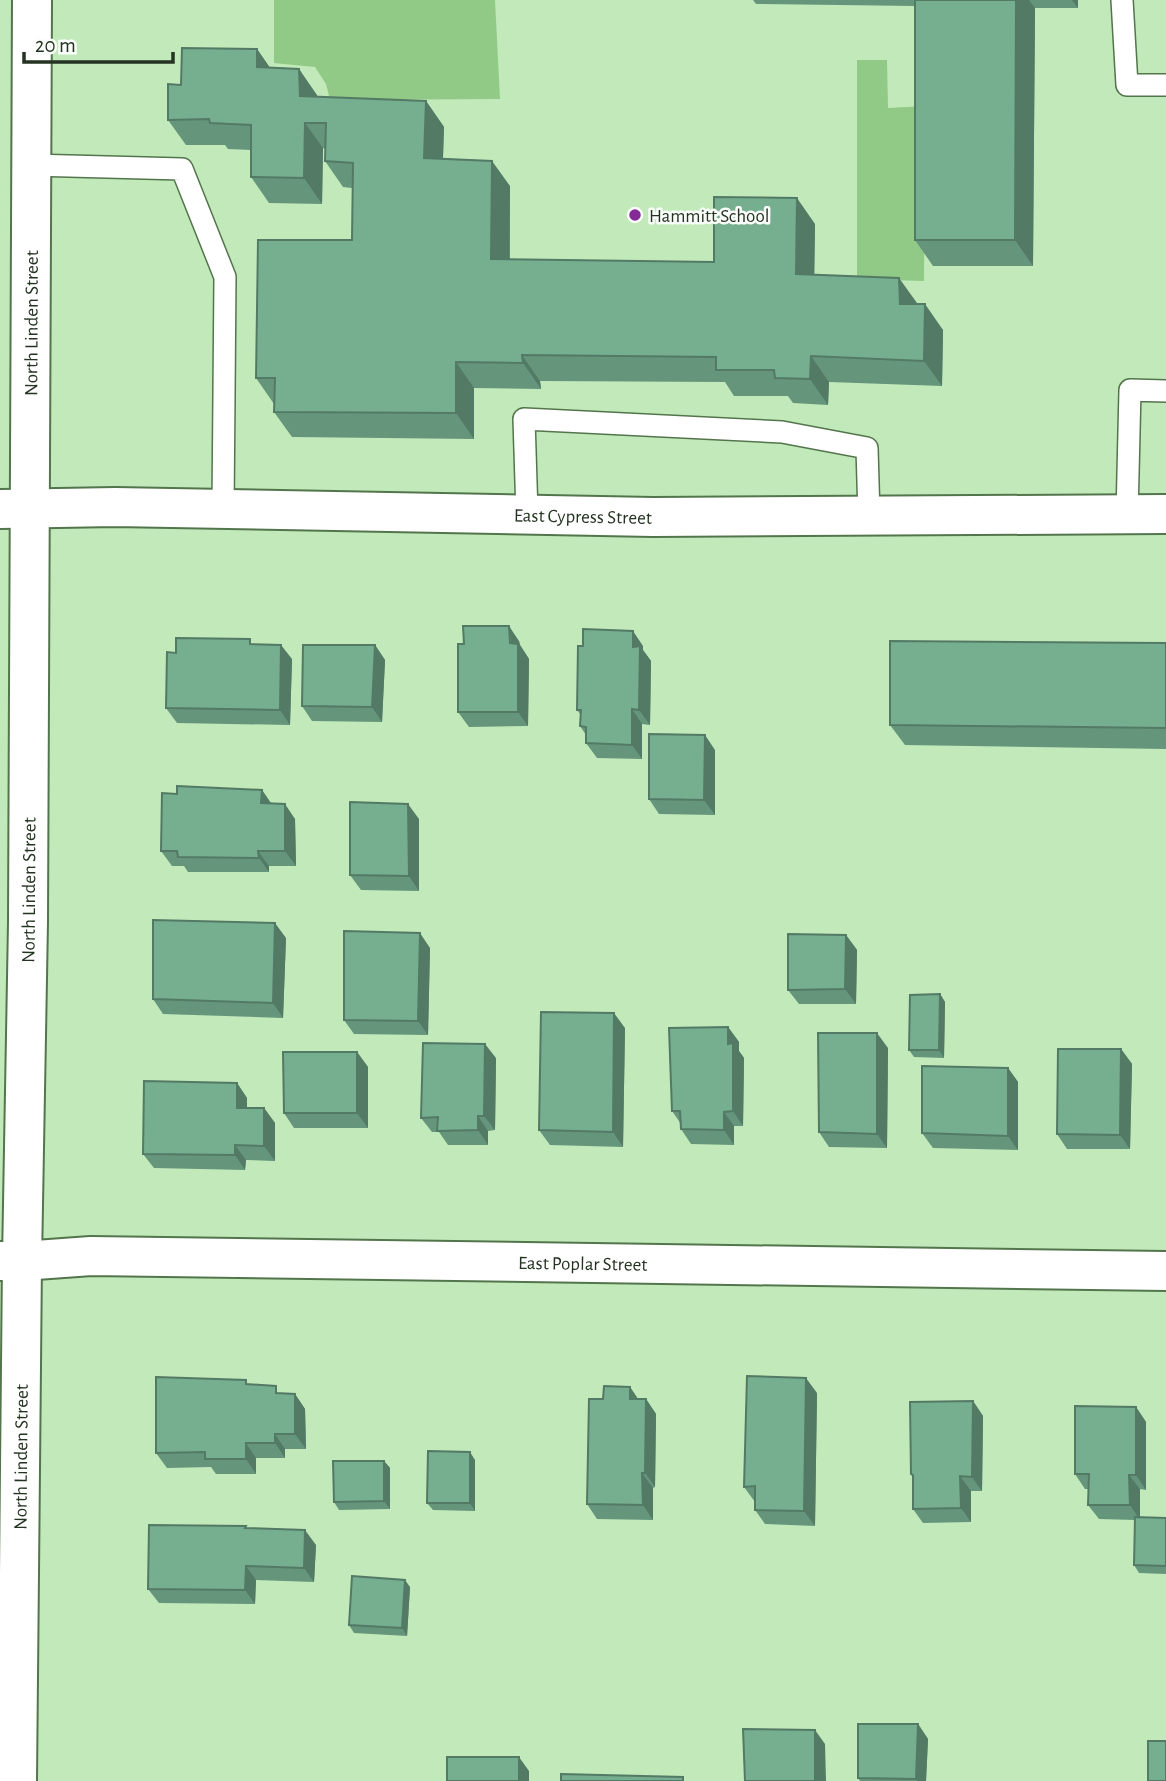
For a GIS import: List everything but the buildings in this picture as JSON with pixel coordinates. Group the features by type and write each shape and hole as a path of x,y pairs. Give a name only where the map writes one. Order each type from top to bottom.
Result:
{"street":[{"name":"North Linden Street","path":"17,1781 11,1261 27,922 15,509 31,165 32,0"},
{"name":"East Cypress Street","path":"15,509 115,507 653,517 1166,514"},
{"name":"East Poplar Street","path":"11,1261 91,1256 1166,1271"}],"lane":[{"path":"1122,0 1127,85 1166,85"},
{"path":"31,165 182,169 225,277 223,509"},
{"path":"1127,514 1130,390 1166,391"},
{"path":"527,514 524,419 782,432 867,448 870,516"}],"green space":[{"path":"274,0 495,0 500,99 330,100 326,84 315,67 274,63"},
{"path":"857,60 887,60 888,108 925,106 924,281 857,279"}],"place":[{"name":"Hammitt School","path":"635,215"}]}
